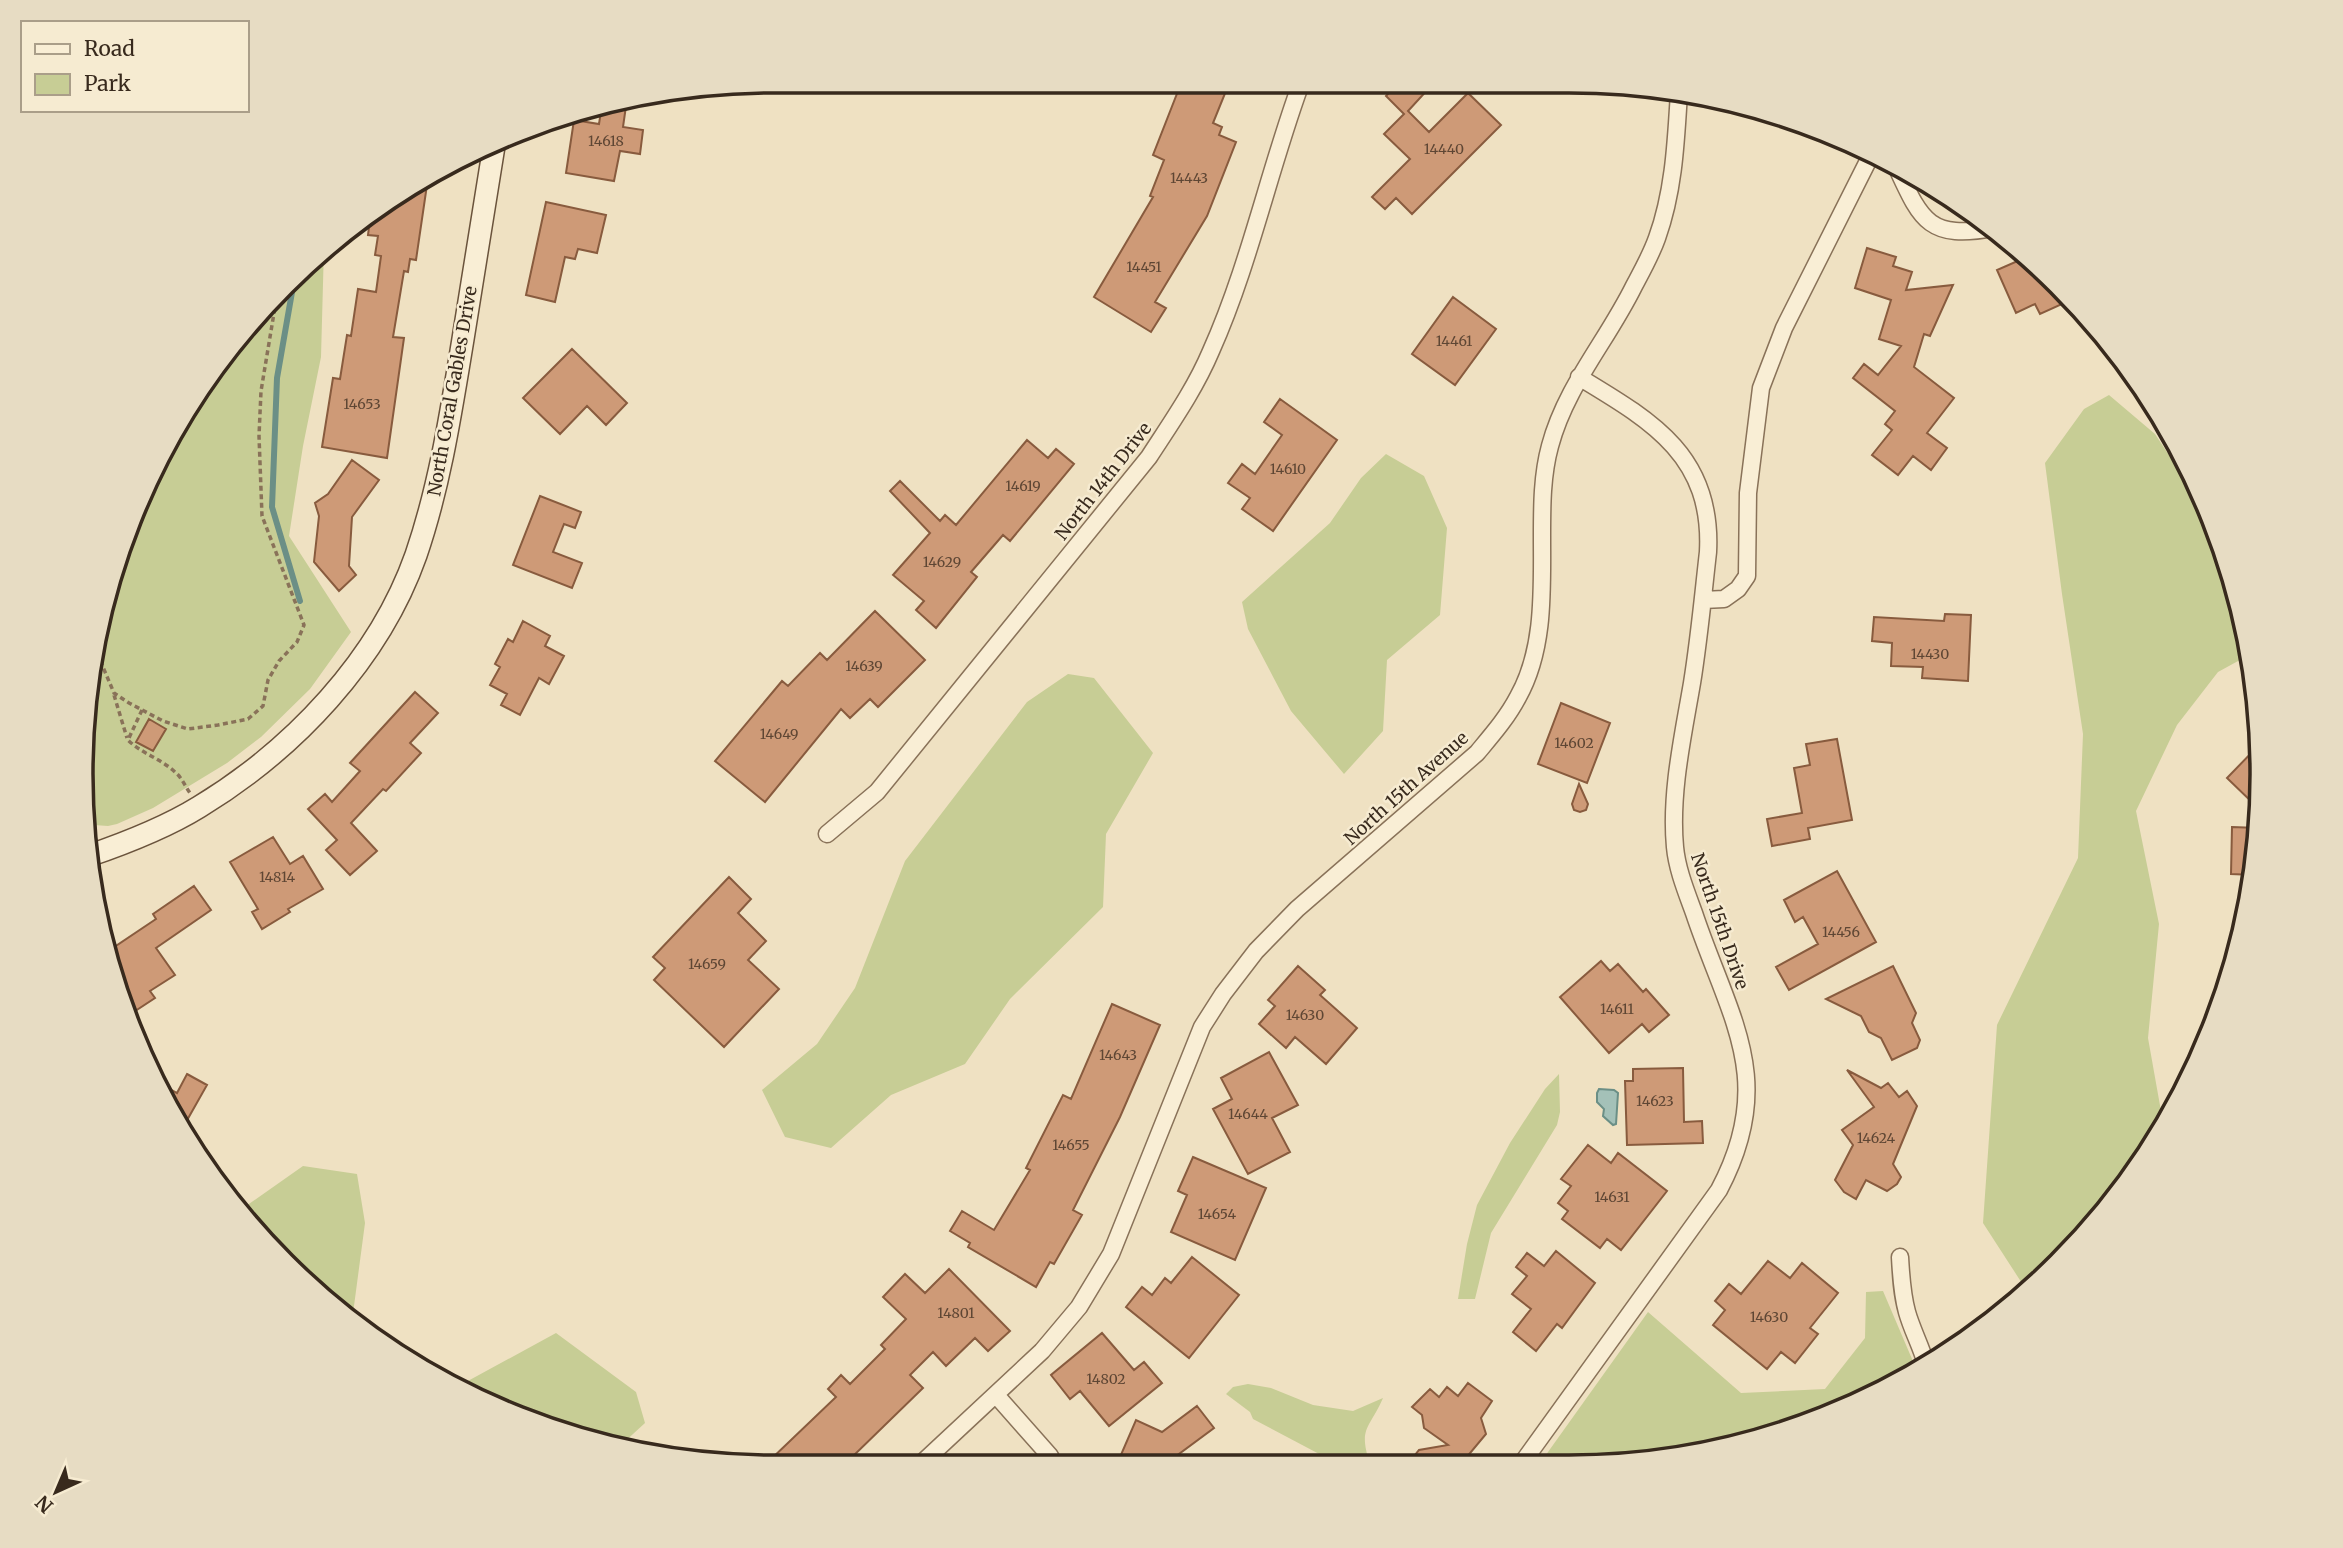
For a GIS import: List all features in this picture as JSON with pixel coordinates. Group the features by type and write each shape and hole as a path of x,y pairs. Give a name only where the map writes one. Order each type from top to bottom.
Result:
{"street":[{"name":"North 14th Drive","path":"827,834 877,792 1149,457 1166,431 1198,377 1219,332 1298,93"},
{"name":"North 15th Avenue","path":"931,1455 1042,1351 1079,1307 1111,1254 1202,1027 1256,951 1297,909 1477,753 1520,694 1533,656 1541,611 1545,471 1550,445 1565,402 1633,289 1657,239 1671,189 1678,102"},
{"name":"North Coral Gables Drive","path":"98,852 167,824 199,807 244,777 316,712 364,654 394,604 415,557 440,476 493,154"},
{"path":"1703,600 1724,599 1738,589 1747,576 1748,493 1761,388 1784,328 1868,162"},
{"path":"1902,180 1915,209 1928,222 1947,231 1977,229"},
{"name":"North 15th Drive","path":"1528,1455 1719,1190 1731,1168 1742,1135 1748,1086 1738,1030 1708,956 1680,872 1675,846 1676,799 1703,600 1710,527 1706,507 1686,460 1673,444 1641,415 1579,377"},
{"path":"1900,1257 1907,1313 1923,1355"},
{"path":"996,1395 1049,1455"}],"path":[{"path":"114,693 163,721 188,729 248,719 263,706 268,680 279,661 297,642 304,625 262,516 259,436 261,391 274,312"},
{"path":"102,665 114,693 128,740 138,750 161,761 177,774 199,807"},
{"path":"128,740 142,710"}],"green space":[{"path":"324,263 321,357 289,536 351,632 310,689 261,737 227,763 153,808 108,826 95,825 94,819 94,729 99,685 116,598 145,513 184,433 234,359 292,292"},
{"path":"2109,395 2155,434 2177,467 2214,555 2227,598 2240,660 2218,672 2177,725 2136,811 2159,924 2148,1038 2161,1111 2109,1189 2051,1256 2022,1283 1983,1223 1997,1025 2078,858 2083,734 2045,463 2084,409"},
{"path":"1386,454 1424,476 1447,528 1440,615 1387,660 1383,731 1344,774 1291,711 1248,629 1242,602 1330,523 1361,478"},
{"path":"1068,674 1094,678 1153,753 1106,834 1103,907 1010,999 965,1064 891,1095 831,1148 785,1137 762,1090 817,1044 855,988 905,861 1027,702"},
{"path":"1559,1074 1560,1112 1557,1125 1491,1233 1475,1299 1458,1299 1477,1205 1510,1143 1545,1089"},
{"path":"303,1166 357,1174 365,1223 354,1309 292,1256 247,1205"},
{"path":"1883,1291 1913,1362 1870,1385 1788,1419 1702,1442 1614,1454 1546,1455 1648,1312 1741,1393 1825,1389 1865,1338 1866,1292"},
{"path":"556,1333 636,1392 645,1423 628,1439 555,1419 467,1382"},
{"path":"1248,1384 1271,1388 1313,1405 1353,1411 1383,1398 1365,1435 1368,1455 1321,1455 1253,1419 1250,1412 1226,1394 1233,1387"}],"water":[{"path":"1599,1089 1614,1090 1618,1093 1616,1124 1613,1125 1603,1116 1604,1109 1597,1102"}],"building":[{"path":"1177,93 1225,93 1213,123 1222,127 1219,135 1236,142 1207,216 1155,302 1166,308 1151,332 1094,297 1153,197 1150,196 1164,160 1153,155"},
{"path":"1389,93 1425,93 1408,111 1429,132 1468,93 1501,125 1412,214 1396,198 1385,209 1372,197 1410,159 1384,134 1404,114 1386,96"},
{"path":"625,110 623,127 643,130 640,154 620,151 614,181 566,173 573,123 581,121 599,124 600,115"},
{"path":"427,188 416,260 410,259 408,272 404,271 393,337 404,338 387,458 322,447 333,378 340,379 347,335 351,336 358,289 376,292 381,256 375,255 378,236 368,235 369,227"},
{"path":"546,202 606,215 597,253 578,249 575,259 565,257 555,302 526,295"},
{"path":"1867,248 1896,257 1893,266 1912,272 1906,290 1953,285 1930,336 1924,334 1914,367 1954,398 1927,433 1947,448 1931,470 1913,456 1898,475 1872,455 1892,430 1885,424 1895,411 1853,378 1864,364 1878,375 1901,346 1879,339 1891,300 1855,288"},
{"path":"2017,261 2062,304 2040,314 2035,304 2016,313 1997,270"},
{"path":"1453,297 1496,329 1455,385 1412,354"},
{"path":"572,349 627,403 606,425 587,406 560,434 523,398"},
{"path":"1280,399 1337,440 1273,531 1242,509 1250,498 1228,483 1242,464 1255,474 1282,435 1264,422"},
{"path":"1027,440 1048,458 1056,449 1074,464 1010,541 1003,535 971,572 977,577 936,628 916,610 924,601 893,575 930,533 890,491 900,481 940,521 945,515 956,525"},
{"path":"352,460 379,480 352,517 349,566 356,575 339,591 314,562 319,516 315,503 328,494"},
{"path":"540,496 581,512 575,528 564,524 553,552 582,563 572,588 513,565"},
{"path":"875,611 925,660 878,707 870,699 850,718 841,709 765,802 715,761 782,681 788,686 820,653 827,660"},
{"path":"1945,614 1971,615 1968,681 1922,678 1923,667 1891,666 1892,643 1872,641 1874,617 1944,621"},
{"path":"523,621 550,636 545,646 564,656 549,684 539,678 520,715 501,705 507,694 490,685 500,667 495,664 508,639 513,642"},
{"path":"415,692 438,713 410,743 421,753 386,791 383,789 351,823 377,851 350,875 326,850 337,840 308,809 325,794 332,802 360,771 350,763"},
{"path":"1561,703 1610,723 1587,783 1538,764"},
{"path":"149,719 166,729 153,751 136,742"},
{"path":"1837,739 1852,820 1808,828 1810,839 1772,846 1767,819 1802,813 1794,768 1810,765 1806,744"},
{"path":"2250,755 2249,800 2227,778"},
{"path":"1579,784 1588,804 1586,810 1580,812 1574,810 1572,804"},
{"path":"2232,827 2248,828 2242,874 2231,874"},
{"path":"273,837 290,864 303,856 323,889 288,909 290,912 262,929 252,912 258,909 230,862"},
{"path":"1837,871 1876,942 1789,990 1776,967 1818,944 1803,917 1795,922 1784,900"},
{"path":"729,877 751,899 738,913 766,941 748,960 779,989 724,1047 654,980 665,968 653,957"},
{"path":"194,886 211,910 156,948 175,975 150,991 155,998 136,1011 115,946 156,919 153,914"},
{"path":"1601,961 1610,971 1618,964 1643,992 1646,989 1669,1015 1649,1032 1642,1024 1609,1053 1560,997"},
{"path":"1298,966 1325,990 1320,995 1357,1028 1326,1064 1295,1037 1286,1048 1259,1024 1275,1006 1268,1000"},
{"path":"1893,966 1916,1013 1912,1023 1920,1040 1917,1048 1892,1060 1881,1038 1869,1032 1861,1016 1826,999"},
{"path":"1112,1004 1160,1025 1120,1117 1073,1210 1082,1215 1054,1264 1050,1262 1036,1287 968,1247 970,1243 950,1231 962,1211 994,1230 1030,1170 1026,1168 1063,1095 1071,1099"},
{"path":"1269,1052 1298,1105 1272,1118 1290,1152 1248,1174 1213,1109 1232,1099 1221,1078"},
{"path":"1683,1068 1684,1122 1702,1121 1703,1143 1627,1145 1625,1081 1633,1081 1633,1069"},
{"path":"1847,1070 1881,1088 1888,1083 1899,1097 1907,1091 1917,1106 1893,1164 1901,1177 1897,1184 1887,1191 1866,1180 1856,1199 1844,1192 1835,1180 1853,1145 1842,1130 1874,1107"},
{"path":"187,1074 207,1085 187,1120 170,1089 177,1093"},
{"path":"1588,1145 1611,1163 1618,1153 1667,1191 1621,1250 1607,1239 1600,1248 1562,1219 1568,1211 1558,1203 1571,1186 1561,1179"},
{"path":"1193,1157 1266,1188 1235,1260 1171,1232 1187,1195 1178,1191"},
{"path":"1556,1251 1595,1283 1562,1328 1557,1324 1536,1351 1513,1332 1531,1309 1512,1294 1527,1276 1516,1267 1527,1253 1544,1266"},
{"path":"1192,1257 1239,1295 1189,1358 1126,1307 1142,1287 1152,1295 1165,1278 1171,1283"},
{"path":"1768,1261 1790,1278 1802,1263 1838,1293 1810,1328 1818,1334 1795,1363 1781,1352 1767,1369 1713,1325 1725,1310 1715,1301 1729,1284 1741,1294"},
{"path":"949,1269 1010,1331 988,1351 975,1338 946,1366 933,1352 910,1375 923,1388 854,1455 775,1455 836,1397 828,1389 841,1375 850,1384 885,1349 881,1345 906,1319 883,1297 905,1274 925,1293"},
{"path":"1102,1333 1134,1370 1144,1362 1162,1383 1109,1426 1080,1391 1070,1399 1051,1375"},
{"path":"1468,1383 1492,1401 1481,1418 1486,1434 1468,1455 1415,1455 1419,1450 1448,1445 1424,1428 1422,1415 1412,1407 1430,1389 1439,1397 1447,1387 1458,1396"},
{"path":"1197,1406 1214,1428 1178,1455 1121,1455 1136,1420 1162,1432"}],"waterway":[{"path":"292,292 277,378 272,507 300,601"}]}
